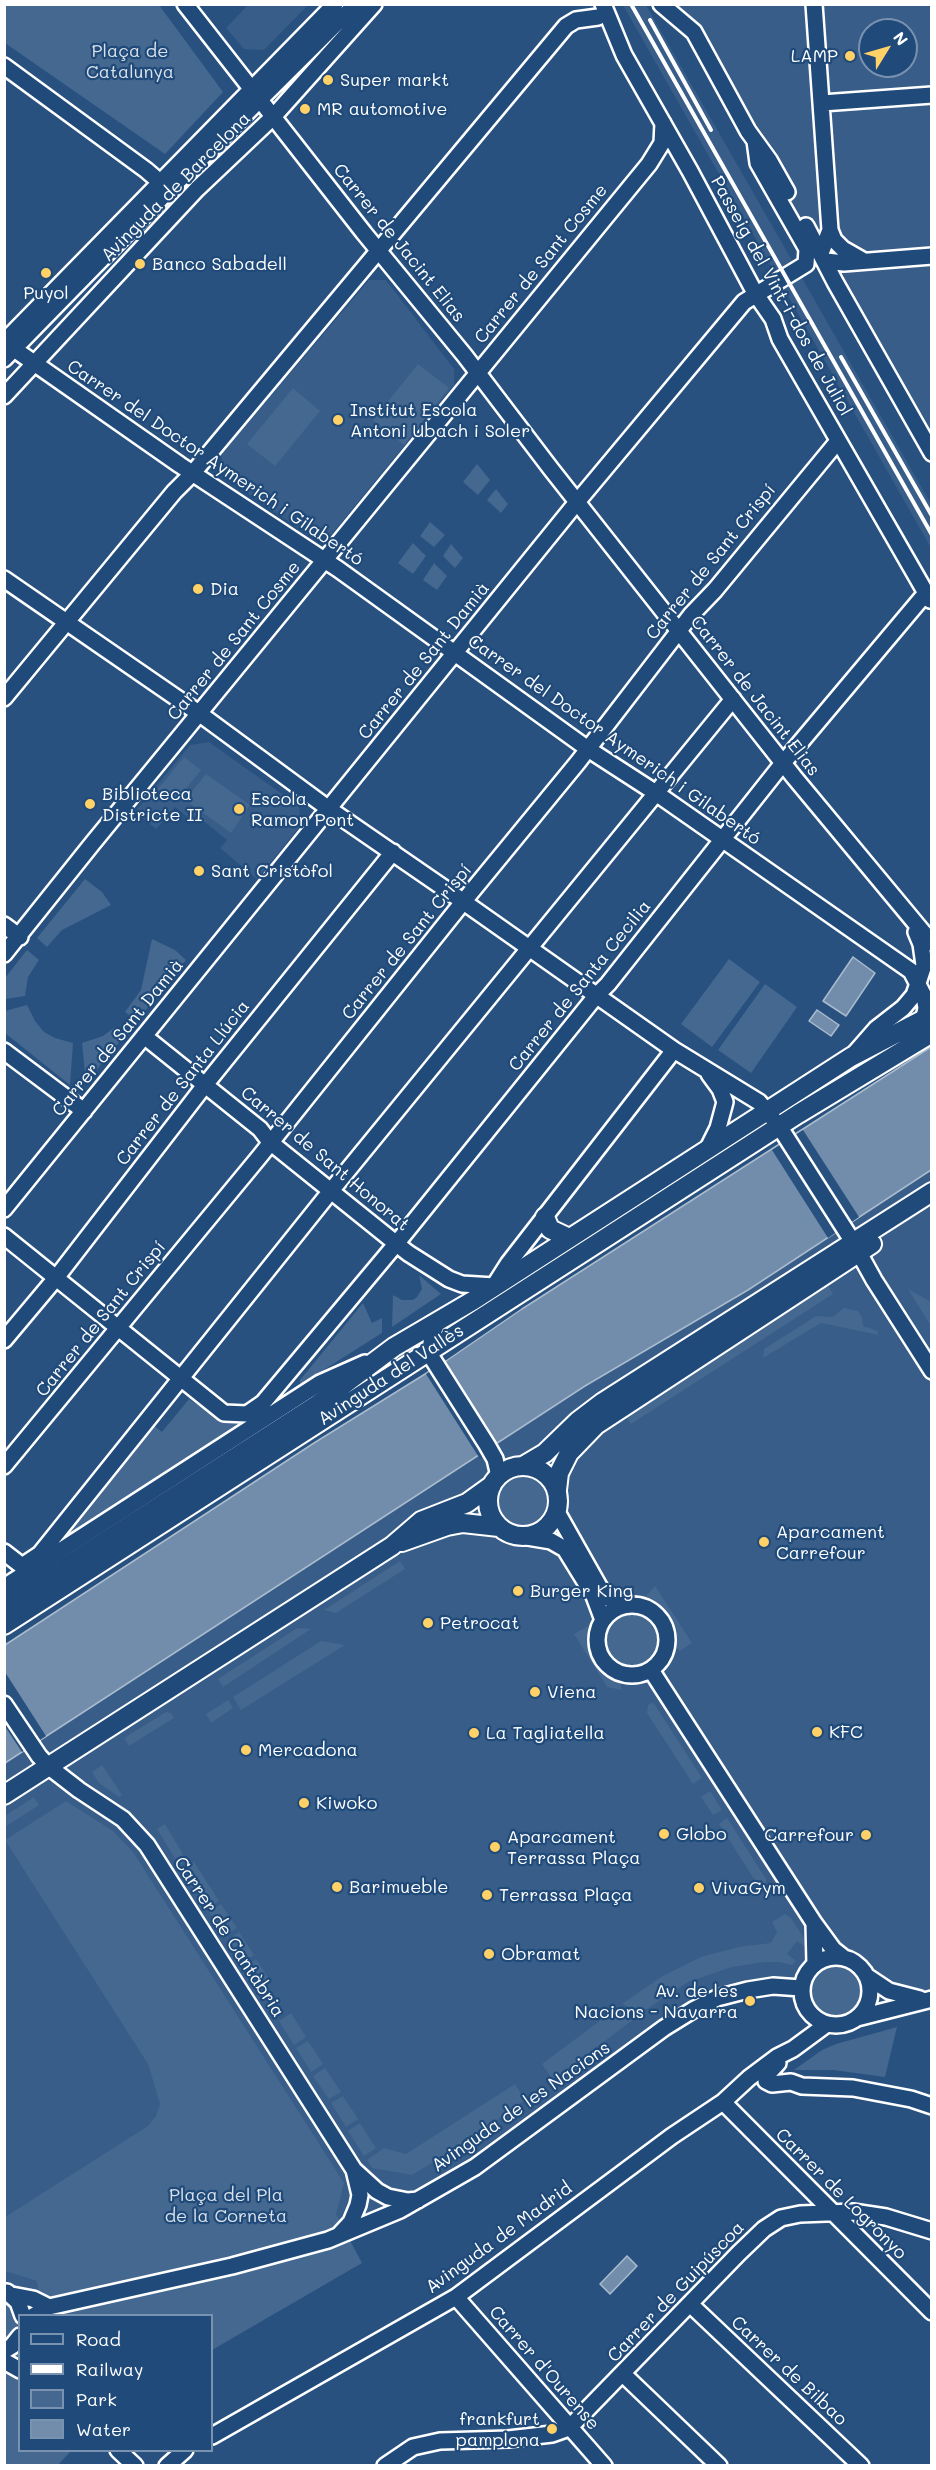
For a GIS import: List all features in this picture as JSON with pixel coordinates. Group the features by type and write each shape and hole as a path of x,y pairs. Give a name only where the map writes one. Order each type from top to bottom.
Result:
{"main road":[{"name":"Avinguda del Vallès","path":"4,1606 318,1404 384,1354 418,1332 437,1323 859,1053 929,1016"},
{"name":"Avinguda del Vallès","path":"4,1625 433,1359 782,1131 845,1084 887,1061 929,1016"},
{"path":"4,1795 40,1756 392,1546 421,1521 467,1503 509,1469 524,1466 545,1453 578,1421 603,1402 932,1192"},
{"path":"392,1546 455,1524 478,1523 499,1527 515,1536 527,1537 543,1531 557,1512 559,1473 569,1453 596,1425 843,1263 853,1241 932,1206"},
{"path":"544,1217 550,1228 570,1238"},
{"path":"524,1466 538,1469 546,1474 557,1490"},
{"path":"495,1480 488,1503 489,1510 499,1527"}],"street":[{"name":"Carrer de Jacint Elias","path":"185,4 255,96 478,373 783,763 909,919 932,943"},
{"name":"Avinguda de Barcelona","path":"255,96 334,4"},
{"name":"Avinguda de Barcelona","path":"8,350 255,96 356,4"},
{"name":"Avinguda de Barcelona","path":"4,396 197,189 273,117 374,4"},
{"path":"661,4 694,32"},
{"path":"678,4 824,257 835,282 932,453"},
{"path":"814,4 830,230 824,257"},
{"path":"4,698 377,249 396,230 566,26 597,9"},
{"name":"Passeig del Vint-i-dos de Juliol","path":"597,9 663,123 755,293 773,319 780,339 929,598"},
{"path":"4,66 165,186"},
{"path":"822,103 932,95"},
{"name":"Carrer de Sant Cosme","path":"4,954 649,164 662,143 663,123"},
{"name":"Carrer de Sant Damià","path":"4,1209 578,502 744,302 755,293 801,269 806,264 808,254 805,244 758,163 755,141"},
{"path":"830,230 834,240 843,249 864,261"},
{"path":"824,257 844,263 932,256"},
{"name":"Carrer del Doctor Aymerich i Gilabertó","path":"8,350 34,363 192,474 325,561 588,749 656,793 911,971 919,985"},
{"name":"Carrer de Sant Crispí","path":"4,1466 119,1328 463,902 476,889 588,749 678,630 715,590 806,476 838,441"},
{"path":"4,579 201,714 329,809 528,949 674,1050 748,1094 767,1110 853,1241 874,1280 932,1371"},
{"name":"Carrer de Santa Cecilia","path":"181,1379 224,1413 247,1414 263,1403 608,984 783,763 929,598"},
{"path":"4,1552 22,1566 40,1554 330,1192 733,699"},
{"name":"Carrer de Santa Llúcia","path":"4,1340 56,1278 205,1085 393,852"},
{"name":"Carrer de Jacint Elias","path":"859,1053 876,1029 903,1008 919,985 924,956 909,919"},
{"path":"4,925 20,937"},
{"path":"919,985 929,1016"},
{"name":"Carrer de Sant Honorat","path":"144,1036 260,1129 270,1142 396,1244 449,1279 462,1284 494,1286"},
{"path":"494,1286 508,1264 674,1050"},
{"path":"4,1051 84,1111"},
{"path":"705,1070 720,1089 725,1102 718,1128 706,1149"},
{"path":"4,1236 48,1269 56,1278 181,1379"},
{"path":"843,1263 874,1280"},
{"path":"437,1323 432,1335 433,1359 491,1453 495,1480"},
{"name":"Avinguda del Vallès","path":"4,1587 320,1383 384,1354"},
{"path":"557,1512 602,1590 610,1599 625,1605 644,1607 654,1612 661,1620 666,1631 665,1652 660,1662 651,1670 641,1674 621,1674 603,1662 596,1642 597,1631 603,1620 609,1613 625,1605"},
{"path":"527,1537 551,1541 565,1549 594,1596 603,1620"},
{"path":"651,1670 833,1949 861,1967 868,1977 888,1991 929,2000"},
{"name":"Carrer de Cantàbria","path":"4,1704 40,1756 79,1790 123,1819 147,1845 354,2170 377,2191 388,2197 408,2201 422,2199"},
{"path":"814,1923 815,1964"},
{"path":"843,1957 830,1957 815,1964 801,1988 808,2009 814,2017 827,2024 843,2025 857,2019 929,2000"},
{"path":"857,2019 866,2010 871,1997 868,1977"},
{"name":"Avinguda de les Nacions","path":"37,2314 49,2307 232,2266 339,2236 422,2199 475,2167 664,2028 693,2010 717,1998 748,1990 773,1986 801,1988"},
{"name":"Avinguda de Madrid","path":"827,2024 793,2049 771,2070 766,2076 766,2081 772,2084 791,2082 802,2086 862,2090 911,2099 932,2106"},
{"name":"Avinguda de Madrid","path":"213,2435 456,2296 672,2136 723,2102 777,2057 793,2049"},
{"name":"Carrer de Logronyo","path":"723,2102 932,2312"},
{"name":"Carrer de Cantàbria","path":"339,2236 351,2222 358,2205 360,2195 354,2170"},
{"name":"Carrer de Guipúscoa","path":"569,2428 764,2229 781,2218 831,2212 886,2217 932,2231"},
{"path":"8,2292 33,2299 49,2307"},
{"path":"8,2292 18,2302 22,2314"},
{"name":"Carrer d'Ourense","path":"456,2296 604,2466"},
{"name":"Carrer de Bilbao","path":"690,2304 861,2466"},
{"path":"4,2351 18,2338"},
{"path":"4,2361 18,2369"},
{"path":"623,2374 719,2466"},
{"path":"385,2466 413,2447 440,2441 541,2436 569,2428"},
{"path":"119,2452 135,2466"},
{"path":"167,2466 184,2452"}],"shaded area":[{"path":"248,5 308,5 264,50 244,49 226,28"},
{"path":"623,5 646,5 930,502 931,548"},
{"path":"671,5 931,5 931,456"},
{"name":"Institut Escola Antoni Ubach i Soler","path":"369,280 386,280 454,369 454,385 331,535 314,539 224,477 221,455"},
{"name":"Escola Ramon Pont","path":"209,742 299,806 301,825 257,879 220,848 227,840 196,815 191,820 175,807 156,829 135,812 190,745"},
{"path":"931,1123 931,1993 891,1998 877,1994 865,1973 850,1961 834,1957 826,1959 815,1967 806,1980 803,1991 793,1987 700,2004 404,2213 27,2314 18,2314 18,2340 4,2342 4,1686"}],"green space":[{"name":"Plaça de Catalunya","path":"5,4 159,5 223,92 165,154 5,43"},
{"path":"418,364 449,388 404,445 373,420"},
{"path":"293,388 320,411 275,466 247,444"},
{"path":"477,464 490,480 478,495 463,482"},
{"path":"496,489 508,504 501,513 487,500"},
{"path":"430,522 445,535 434,547 420,536"},
{"path":"413,543 426,556 413,574 398,563"},
{"path":"451,544 463,558 455,568 443,556"},
{"path":"434,563 447,576 437,590 423,580"},
{"path":"184,757 201,770 175,802 158,789"},
{"path":"206,774 250,805 231,833 185,800"},
{"path":"85,879 102,892 111,905 62,930 47,947 37,938"},
{"path":"152,939 175,950 186,960 137,1021 125,1012 141,990"},
{"path":"27,950 39,960 28,977 25,996 5,999 5,978"},
{"path":"729,959 760,982 712,1047 681,1024"},
{"path":"765,984 797,1007 751,1073 718,1050"},
{"path":"27,1005 44,1032 73,1043 70,1085 5,1033 5,1011"},
{"path":"115,1027 125,1035 86,1083 82,1043 103,1036"},
{"path":"419,1275 441,1294 392,1327 393,1295 402,1300 413,1300 417,1297 422,1289"},
{"path":"828,1285 833,1294 631,1424 625,1415"},
{"path":"908,1289 931,1302 931,1326"},
{"path":"363,1303 372,1323 382,1318 382,1333 300,1383 300,1380"},
{"path":"844,1308 858,1311 863,1326 878,1331 878,1335 821,1323 763,1358 764,1349 816,1316 833,1317"},
{"path":"189,1399 220,1420 251,1417 44,1556 153,1425 162,1432"},
{"path":"517,1476 527,1476 541,1483 548,1502 541,1521 527,1528 517,1528 507,1524 500,1517 496,1507 496,1497 500,1487 507,1480"},
{"path":"400,1561 405,1569 336,1613 324,1610"},
{"path":"655,1586 692,1643 680,1651 677,1648 677,1629 670,1615 646,1596"},
{"path":"633,1613 643,1615 652,1621 658,1630 660,1640 658,1650 652,1659 643,1665 633,1667 623,1665 614,1659 608,1650 606,1640 608,1630 614,1621 623,1615"},
{"path":"588,1626 587,1641 591,1658 604,1675 621,1684 621,1690 607,1687 574,1634"},
{"path":"297,1628 311,1629 223,1687 218,1679"},
{"path":"321,1641 345,1645 241,1710 233,1697"},
{"path":"228,1700 233,1708 211,1723 206,1714"},
{"path":"653,1702 702,1778 693,1784 647,1713 648,1705"},
{"path":"166,1712 171,1713 174,1718 129,1746 124,1738"},
{"path":"102,1765 122,1795 119,1797 99,1783 92,1772"},
{"path":"710,1791 722,1810 713,1815 701,1797"},
{"path":"34,1797 39,1805 5,1827 5,1816"},
{"name":"Plaça del Pla de la Corneta","path":"66,1801 113,1831 133,1852 344,2183 336,2214 362,2263 213,2349 213,2314 42,2314 37,2281 5,2271 5,2217 148,2126 156,2116 160,2104 148,2064 5,1840"},
{"path":"727,1818 766,1879 766,1887 761,1890 719,1824"},
{"path":"165,1824 187,1861 179,1865 157,1829"},
{"path":"194,1862 219,1901 206,1909 181,1869"},
{"path":"221,1904 237,1928 224,1936 209,1912"},
{"path":"785,1914 791,1918 808,1944 806,1947 797,1941 787,1954 796,1961 792,1965 765,1962 732,1967 688,1982 647,2009 635,2010 622,2004 661,1977 701,1957 738,1947 771,1943 777,1932 772,1922"},
{"path":"239,1932 254,1955 242,1963 227,1940"},
{"path":"256,1959 271,1982 259,1991 244,1967"},
{"path":"838,1965 848,1967 857,1973 863,1982 865,1992 863,2002 857,2011 848,2017 838,2019 828,2017 819,2011 813,2002 811,1992 813,1982 819,1973 828,1967"},
{"path":"613,2011 634,2019 553,2080 542,2064"},
{"path":"291,2013 306,2037 294,2045 279,2021"},
{"path":"897,2027 885,2077 833,2070 794,2070 822,2050 836,2044"},
{"path":"308,2041 323,2064 311,2072 296,2048"},
{"path":"325,2068 341,2092 329,2099 313,2076"},
{"path":"515,2084 525,2100 469,2140 412,2175 372,2168 367,2160 384,2148 406,2154"},
{"path":"343,2096 358,2119 346,2127 331,2103"},
{"path":"360,2123 376,2148 364,2156 348,2131"},
{"path":"5,2297 12,2305 18,2320 16,2331 5,2344"},
{"path":"18,2353 18,2452 70,2452 58,2465 5,2465 4,2363"}],"water":[{"path":"853,957 875,973 846,1016 823,1001"},
{"path":"817,1010 839,1025 831,1036 809,1021"},
{"path":"931,1047 931,1170 748,1290 585,1386 5,1763 5,1645 314,1443 446,1361 522,1309"},
{"path":"627,2256 637,2266 610,2294 600,2284"}],"pier":[{"path":"803,1130 859,1217 828,1238 772,1150"},
{"path":"444,1362 499,1446 480,1459 426,1374"},
{"path":"5,1672 46,1736 22,1752 4,1725"}],"railway":[{"path":"631,4 932,535"},
{"path":"650,20 711,130"},
{"path":"841,357 932,516"}],"place":[{"name":"LAMP","path":"850,56"},
{"name":"Super markt","path":"328,80"},
{"name":"MR automotive","path":"305,109"},
{"name":"Banco Sabadell","path":"140,264"},
{"name":"Puyol","path":"46,273"},
{"name":"Institut Escola Antoni Ubach i Soler","path":"338,420"},
{"name":"Dia","path":"198,589"},
{"name":"Biblioteca Districte II","path":"90,804"},
{"name":"Escola Ramon Pont","path":"239,809"},
{"name":"Sant Cristòfol","path":"199,871"},
{"name":"Aparcament Carrefour","path":"764,1542"},
{"name":"Burger King","path":"518,1591"},
{"name":"Petrocat","path":"428,1623"},
{"name":"Viena","path":"535,1692"},
{"name":"KFC","path":"817,1732"},
{"name":"La Tagliatella","path":"474,1733"},
{"name":"Mercadona","path":"246,1750"},
{"name":"Kiwoko","path":"304,1803"},
{"name":"Globo","path":"664,1834"},
{"name":"Carrefour","path":"866,1835"},
{"name":"Aparcament Terrassa Plaça","path":"495,1847"},
{"name":"Barimueble","path":"337,1887"},
{"name":"VivaGym","path":"699,1888"},
{"name":"Terrassa Plaça","path":"487,1895"},
{"name":"Obramat","path":"489,1954"},
{"name":"Av. de les Nacions - Navarra","path":"750,2001"},
{"name":"frankfurt pamplona","path":"552,2429"}]}
